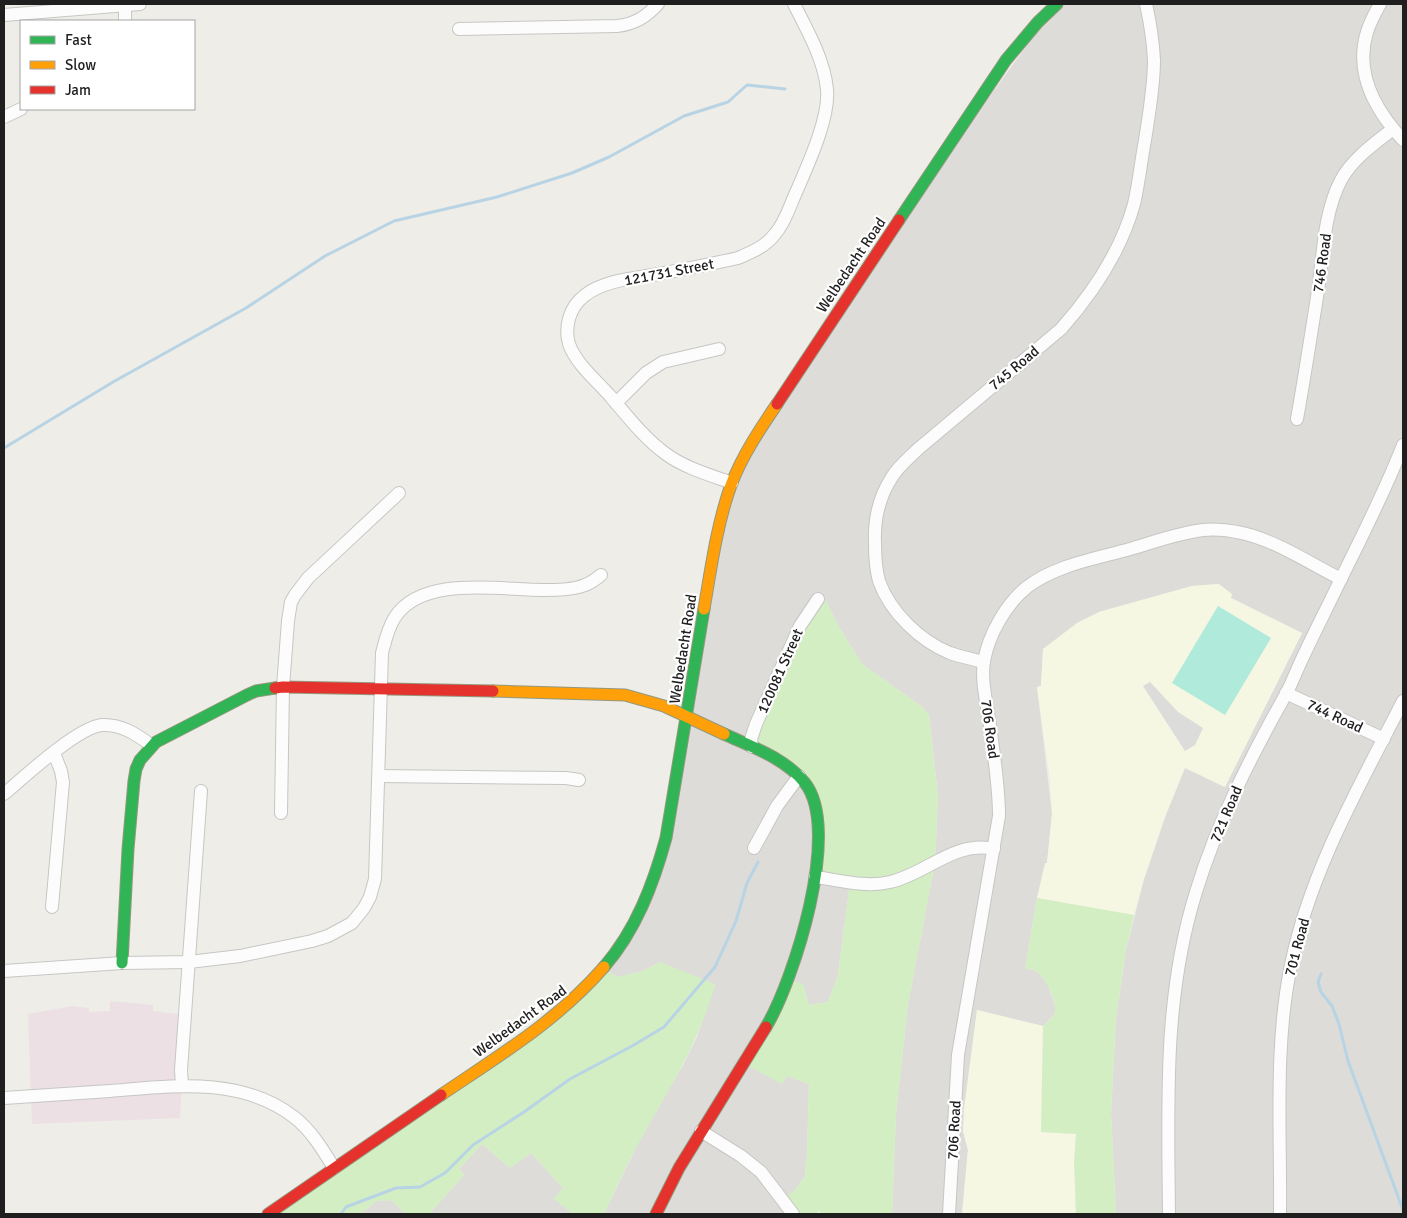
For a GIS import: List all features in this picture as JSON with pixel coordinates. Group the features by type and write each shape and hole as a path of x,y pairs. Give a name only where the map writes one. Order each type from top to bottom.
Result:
{"street":[{"path":"4,14 140,4"},
{"path":"458,30 617,26 631,24 643,18 658,4"},
{"name":"121731 Street","path":"732,484 667,455 650,440 574,355 568,337 567,322 579,300 595,289 618,282 738,258 756,251 776,234 804,174 819,133 827,101 827,90 820,63 794,4"},
{"name":"Welbedacht Road","path":"268,1214 548,1022 579,996 609,963 626,939 643,905 661,858 675,793 712,561 732,484 755,439 774,409 1001,68 1020,42 1057,4"},
{"name":"745 Road","path":"984,662 949,652 913,630 890,602 879,581 876,562 875,535 877,512 892,478 900,466 1061,328 1084,301 1106,267 1127,224 1134,204 1153,85 1154,61 1151,26 1146,4"},
{"path":"1380,4 1367,31 1364,44 1364,72 1373,102 1393,130 1403,140"},
{"path":"125,6 125,20"},
{"path":"4,117 20,109"},
{"name":"746 Road","path":"1297,420 1333,200 1340,182 1348,170 1377,141 1393,130"},
{"path":"616,403 646,374 663,362 719,349"},
{"name":"721 Road","path":"1169,1214 1169,1044 1172,1014 1187,925 1196,892 1220,822 1258,744 1286,693 1386,488 1403,446"},
{"path":"281,813 283,687 291,602 294,595 308,578 399,493"},
{"name":"706 Road","path":"949,1214 958,1055 999,816 999,798 984,685 984,662 994,631 1004,614 1026,588 1042,577 1064,568 1184,533 1204,530 1222,530 1254,536 1341,579"},
{"path":"4,971 122,963 190,962 240,956 312,941 328,936 352,923 367,902 375,878 382,653 388,630 400,611 420,596 432,592 460,588 563,590 587,585 601,575"},
{"name":"120081 Street","path":"752,747 752,735 759,716 800,626 818,599"},
{"path":"122,963 122,915 134,781 140,760 156,742 256,691 283,687 618,694 634,696 687,717 752,747 784,763 799,776 812,794 819,814 820,826 814,877 798,952 783,996 673,1178 656,1214"},
{"name":"744 Road","path":"1286,693 1384,740"},
{"name":"701 Road","path":"1280,1214 1279,1062 1291,964 1310,898 1320,872 1403,701"},
{"path":"4,794 54,753 83,731 92,727 101,725 122,728 151,746"},
{"path":"52,907 63,789 61,771 54,753"},
{"path":"379,776 566,778 579,780"},
{"path":"754,848 777,806 799,776"},
{"path":"182,1085 181,1070 201,791"},
{"path":"814,877 872,884 888,883 908,876 955,853 974,848 986,847 994,849"},
{"path":"4,1098 182,1085 223,1087 238,1090 271,1102 295,1118 305,1127 323,1150 334,1168"},
{"path":"701,1131 741,1156 761,1172 794,1214"}],"shaded area":[{"path":"1057,4 1403,4 1403,1214 1116,1214 1111,1113 1116,1018 1126,950 1144,879 1165,817 1185,767 1224,787 1302,633 1231,598 1218,584 1192,586 1099,612 1043,649 1041,686 1037,687 1052,814 1047,863 1037,898 1025,969 1034,970 1040,974 1048,986 1056,1010 1054,1015 1043,1026 977,1010 963,1131 968,1150 962,1214 892,1214 896,1113 908,1004 935,862 938,796 929,715 921,706 862,664 840,629 825,599 792,768 850,883 838,975 828,1002 809,1005 803,984 782,1083 787,1076 809,1084 805,1176 795,1190 784,1200 793,1214 604,1214 639,1141 697,1037 715,985 660,962 643,971 618,977 604,969 645,906 732,484 891,232"},
{"path":"1219,584 1232,594 1231,598 1302,633 1225,787 1185,768 1165,817 1134,915 1037,898 1045,863 1047,863 1052,814 1050,780 1037,687 1041,686 1043,649 1077,623 1099,612 1192,586"},
{"path":"1150,682 1178,712 1203,728 1195,745 1185,751 1143,686"},
{"path":"110,1001 153,1005 153,1011 185,1015 180,1118 32,1124 28,1014 72,1006 89,1008 89,1012 110,1011"},
{"path":"977,1010 1043,1026 1041,1132 1076,1134 1074,1162 1076,1214 962,1214 968,1150 963,1131 964,1108"},
{"path":"482,1144 510,1168 531,1153 563,1188 555,1199 573,1214 429,1214 464,1175 459,1169"},
{"path":"391,1200 406,1214 360,1214 377,1201"}],"green space":[{"path":"825,599 840,629 862,664 921,706 929,715 938,796 935,862 908,1004 896,1113 892,1214 822,1214 819,1211 816,1214 793,1214 783,1200 795,1190 805,1176 809,1084 787,1076 782,1084 745,1064 790,979 803,984 809,1005 828,1002 838,975 850,883 814,877 812,793 752,747 818,600"},
{"path":"1218,606 1271,638 1225,715 1172,683"},
{"path":"1037,898 1134,915 1126,950 1116,1018 1111,1113 1116,1214 1076,1214 1074,1162 1076,1134 1041,1132 1043,1026 1054,1015 1055,1007 1043,978 1035,970 1025,969"},
{"path":"660,962 715,984 709,1005 692,1045 631,1157 604,1214 573,1214 554,1199 563,1188 531,1153 510,1168 482,1144 459,1169 464,1175 429,1214 406,1214 391,1200 377,1201 360,1214 271,1214 426,1109 604,969 618,977 643,971"}],"waterway":[{"path":"4,448 113,382 246,308 325,256 394,221 497,197 572,173 609,157 684,116 728,102 747,85 785,89"},
{"path":"341,1214 346,1207 396,1188 420,1187 445,1173 473,1145 570,1079 664,1027 715,967 736,921 747,883 758,862"},
{"path":"1321,974 1318,982 1321,992 1332,1006 1339,1024 1348,1061 1403,1210"}],"traffic: fast":[{"path":"899,220 1006,60 1038,22 1057,4"},
{"path":"604,967 625,938 642,906 666,838 704,609"},
{"path":"122,963 128,849 134,781 140,760 156,742 247,695 256,691 275,688"},
{"path":"724,734 768,754 797,774 805,783 815,805 818,834 816,868 810,905 789,976 766,1027"}],"traffic: slow":[{"path":"704,609 718,531 731,485 746,453 777,404"},
{"path":"493,691 625,695 664,706 724,734"},
{"path":"441,1095 547,1021 604,967"}],"traffic: jam":[{"path":"777,404 899,220"},
{"path":"275,688 493,691"},
{"path":"656,1214 679,1168 766,1027"},
{"path":"268,1214 441,1095"}]}
